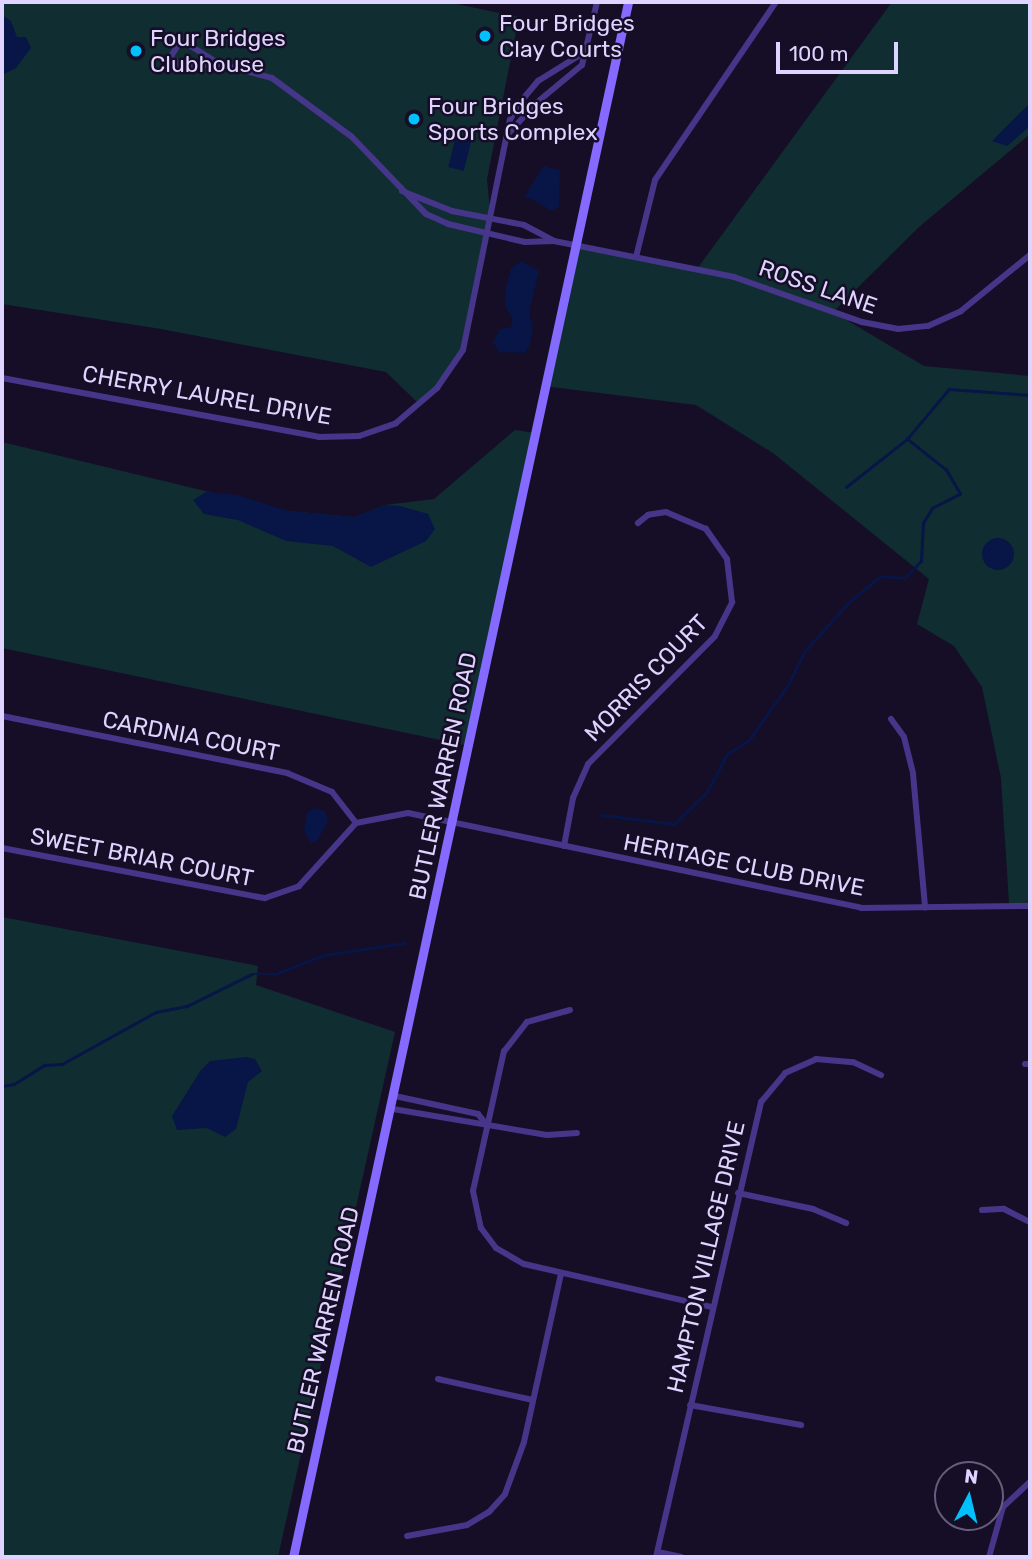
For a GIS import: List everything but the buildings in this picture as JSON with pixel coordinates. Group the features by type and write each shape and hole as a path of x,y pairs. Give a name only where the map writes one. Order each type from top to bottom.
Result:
{"main road":[{"name":"BUTLER WARREN ROAD","path":"293,1557 393,1109 574,245 628,2"}],"street":[{"path":"509,134 535,104 575,74 588,50 595,2"},
{"path":"636,257 655,180 776,2"},
{"path":"220,64 182,66 170,58 178,45 189,45 220,64 272,78 307,100 352,137 426,214 488,234 541,244 554,241"},
{"name":"CHERRY LAUREL DRIVE","path":"2,378 319,437 359,436 396,422 445,379 463,350 517,106 538,81 588,50"},
{"path":"402,191 491,221 524,225 554,241"},
{"name":"ROSS LANE","path":"554,241 734,277 862,322 898,329 928,326 961,311 1030,255"},
{"name":"MORRIS COURT","path":"564,846 573,798 588,764 715,636 732,602 727,559 706,529 666,512 648,515 638,523"},
{"name":"CARDNIA COURT","path":"2,716 286,773 332,792 356,823"},
{"path":"891,719 904,737 913,774 926,907"},
{"path":"356,823 408,813 453,822"},
{"name":"HERITAGE CLUB DRIVE","path":"453,822 837,904 880,909 1030,906"},
{"name":"SWEET BRIAR COURT","path":"2,848 265,898 299,886 356,823"},
{"path":"570,1010 533,1019 513,1035 500,1063 473,1191 478,1222 506,1256 561,1273 712,1307"},
{"name":"HAMPTON VILLAGE DRIVE","path":"657,1555 761,1102 785,1073 822,1059 853,1062 881,1075"},
{"path":"395,1096 478,1114 486,1124"},
{"path":"393,1109 475,1125 486,1124 547,1135 577,1133"},
{"path":"738,1193 813,1209 846,1223"},
{"path":"982,1210 1004,1209 1030,1222"},
{"path":"407,1536 467,1525 498,1504 516,1472 561,1273"},
{"path":"438,1379 533,1400"},
{"path":"691,1405 801,1425"},
{"path":"989,1557 1003,1507 1030,1482"},
{"path":"657,1555 681,1557"}],"green space":[{"path":"2,2 447,2 519,17 487,179 491,221 463,350 445,379 419,404 386,372 161,329 2,304"},
{"path":"892,2 1030,2 1030,134 919,227 833,312 924,366 1030,376 1030,906 1009,903 1001,778 982,687 954,646 917,624 929,579 773,453 696,405 544,386 574,245 697,269"},
{"path":"515,430 535,433 469,746 2,648 2,442 288,511 354,517 385,505 434,499"},
{"path":"2,917 258,966 256,985 395,1032 278,1557 2,1557"}],"shaded area":[{"path":"2,15 11,21 17,37 26,37 31,48 16,68 2,75"},
{"path":"1030,103 1030,126 1007,146 992,141"},
{"path":"456,136 472,140 464,171 448,167"},
{"path":"543,166 560,170 559,206 552,211 525,196"},
{"path":"521,261 539,271 529,313 533,330 529,347 524,353 499,352 493,342 500,329 511,327 513,320 505,306 506,286 511,269"},
{"path":"206,492 237,495 288,511 354,517 385,505 400,506 428,514 435,529 426,541 371,567 333,546 286,541 238,520 204,514 193,500"},
{"path":"998,538 1009,543 1014,554 1009,565 998,570 987,565 982,554 987,543"},
{"path":"314,808 325,811 328,821 318,840 311,843 304,831 307,813"},
{"path":"246,1057 255,1059 262,1071 248,1082 236,1129 225,1137 207,1128 177,1130 172,1116 201,1070 210,1061"}],"waterway":[{"path":"846,487 907,439 949,389 1030,395"},
{"path":"603,815 674,824 707,792 727,754 749,740 788,685 804,652 849,602 881,576 905,578 921,561 923,523 932,508 960,494 946,470 907,439"},
{"path":"2,1086 14,1084 45,1065 62,1064 156,1012 187,1006 252,974 275,974 324,955 404,943"}],"place":[{"name":"Four Bridges Clay Courts","path":"485,36"},
{"name":"Four Bridges Clubhouse","path":"136,51"},
{"name":"Four Bridges Sports Complex","path":"414,119"}]}
